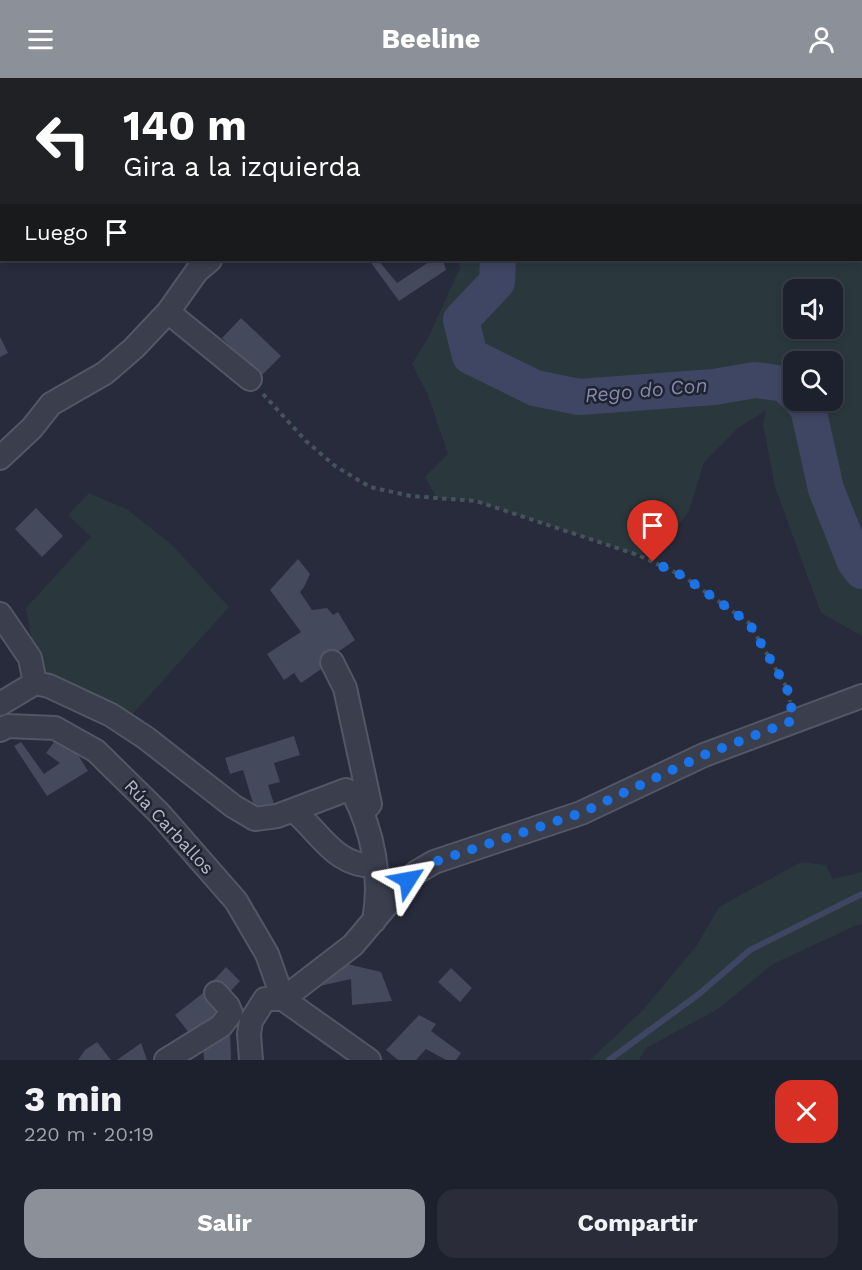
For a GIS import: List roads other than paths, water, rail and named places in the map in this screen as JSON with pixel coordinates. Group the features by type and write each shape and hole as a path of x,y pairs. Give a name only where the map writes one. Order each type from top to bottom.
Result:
{"street":[{"path":"0,458 32,428 51,404 105,373 134,348 168,312 197,271 209,261"},
{"path":"168,312 250,379"},
{"path":"0,614 30,657 35,683"},
{"path":"332,662 345,688 370,804 363,812"},
{"path":"0,704 35,683 49,686 111,715 146,738 233,806 255,819 277,816 346,790 353,793 363,812 373,848 377,884 374,921"},
{"path":"283,999 353,945 408,880 434,862 581,813 704,755 862,696"},
{"name":"Rúa Carballos","path":"0,730 8,726 55,728 96,751 160,814 236,901 267,954 283,999"},
{"path":"293,810 305,819 333,852 358,866 375,866"},
{"path":"166,1060 221,1026 231,1013 216,993"},
{"path":"251,1060 249,1034 251,1021 265,999 283,999 369,1060"}],"waterway":[{"name":"Rego do Con","path":"498,261 497,282 461,320 470,356 535,388 579,397 714,387 755,380 783,384"},
{"name":"Rego do Con","path":"809,411 826,489 855,562 862,571"},
{"path":"609,1060 699,994 750,950 862,894"}]}
